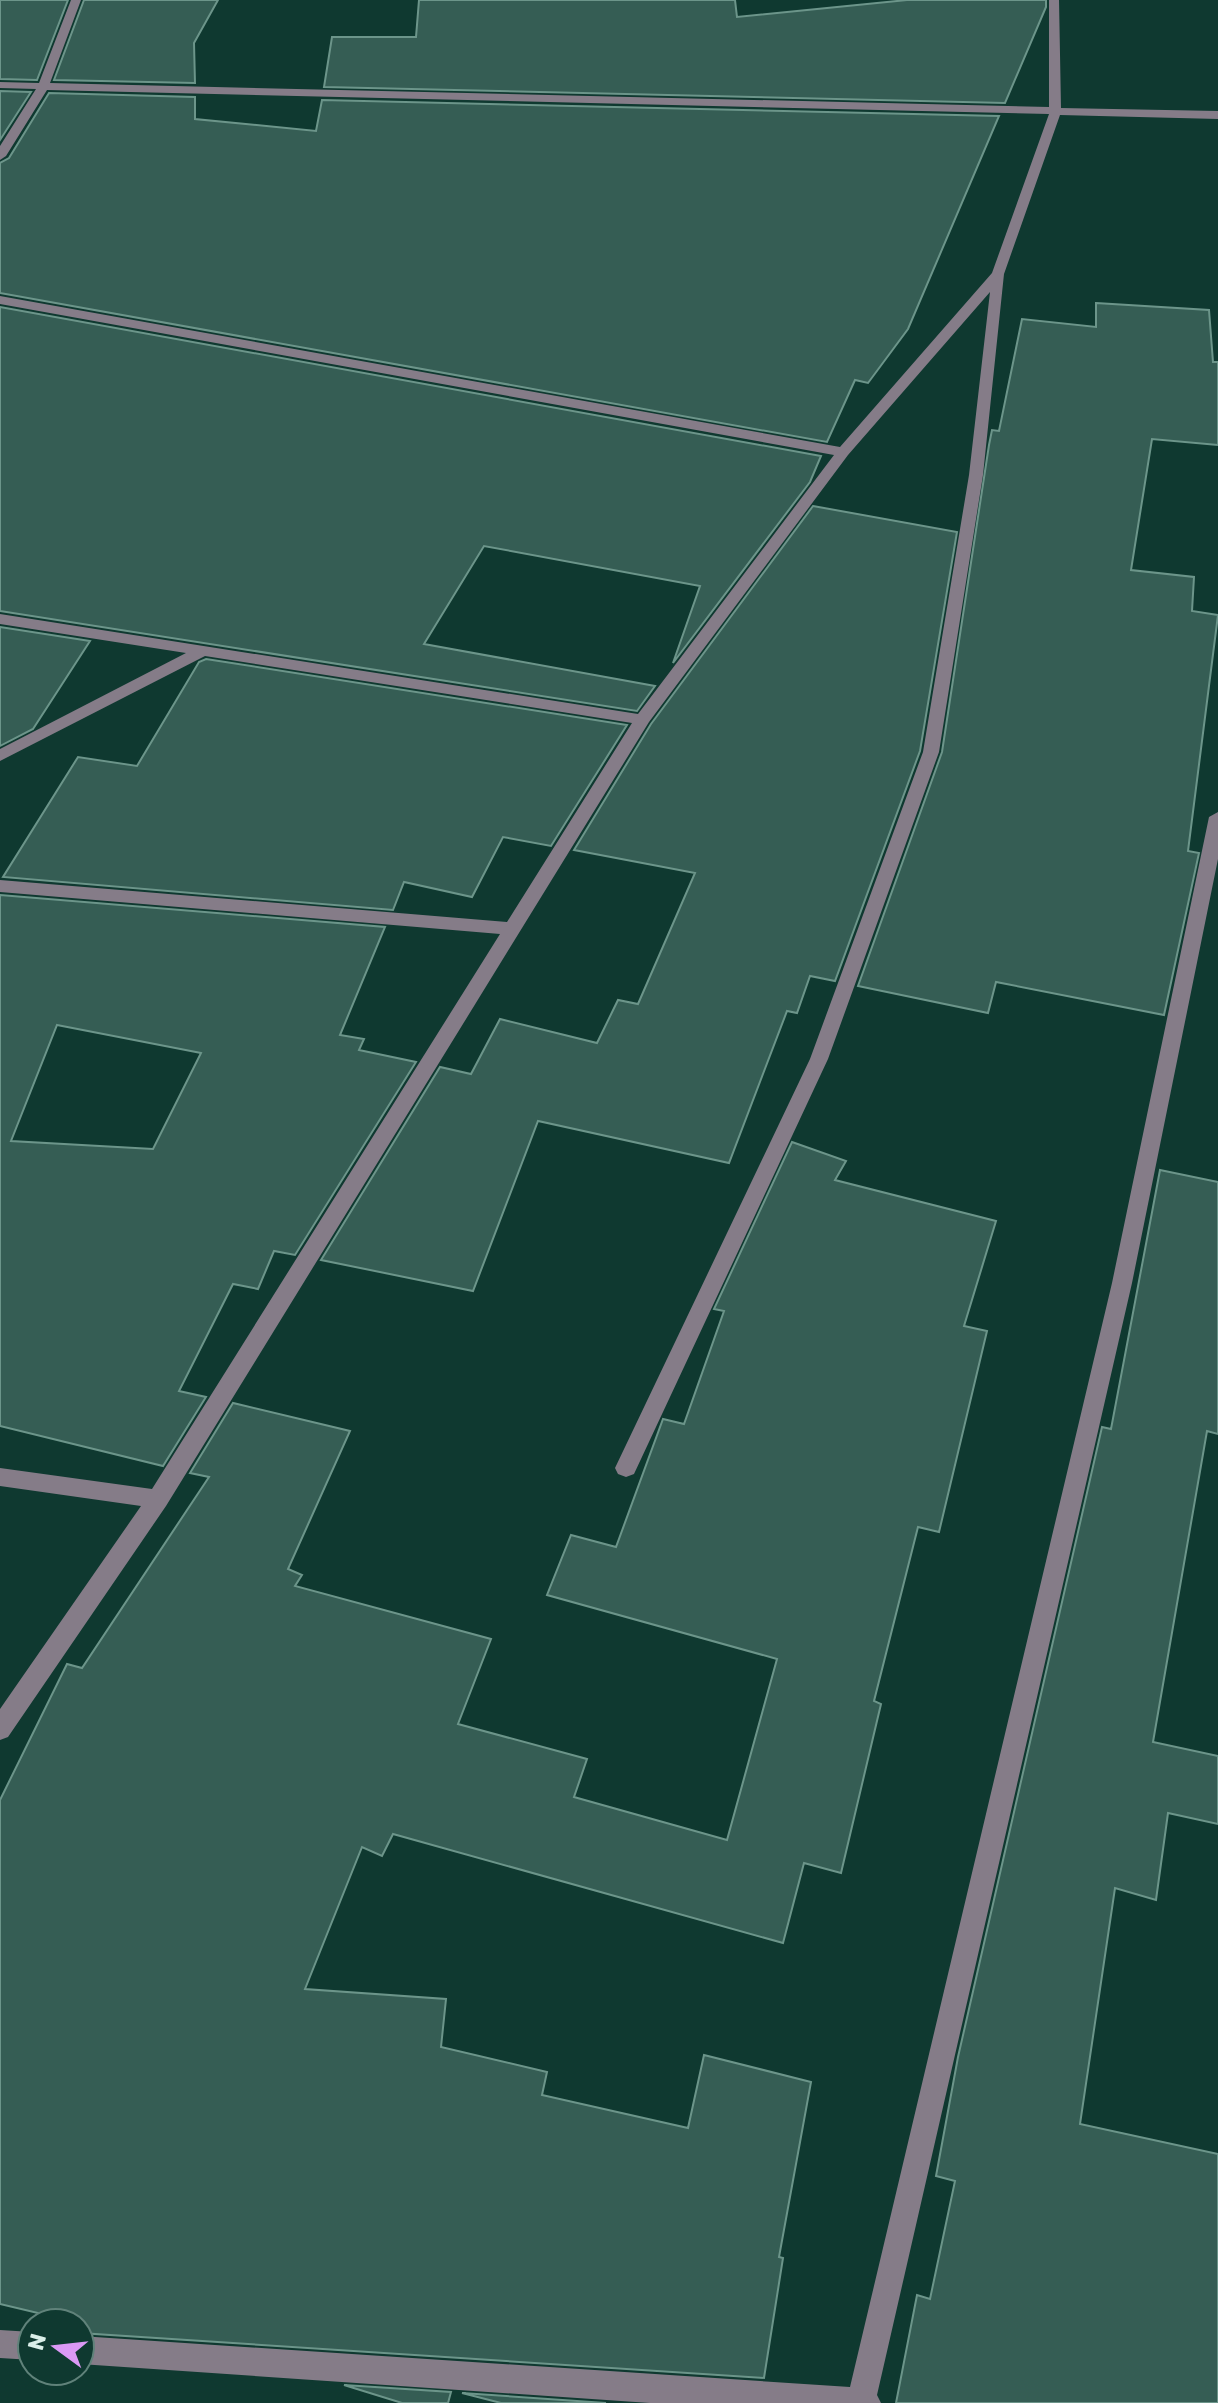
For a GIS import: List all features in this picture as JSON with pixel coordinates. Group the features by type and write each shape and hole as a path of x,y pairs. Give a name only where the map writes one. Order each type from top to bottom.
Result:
{"street":[{"path":"0,156 43,87 76,0"},
{"path":"626,1468 819,1059 931,752 976,475 998,274 1055,113 1054,0"},
{"path":"0,85 1218,115"},
{"path":"0,1729 158,1499 642,720 843,452 998,274"},
{"path":"0,300 843,452"},
{"path":"0,619 642,720"},
{"path":"0,756 202,651"},
{"path":"96,2351 863,2402 1122,1283 1218,817"},
{"path":"0,886 513,929"},
{"path":"0,1477 158,1499"}],"building":[{"path":"0,0 68,0 37,80 0,79"},
{"path":"84,0 218,0 194,43 195,83 54,80"},
{"path":"419,0 735,0 737,17 907,0 1046,0 1046,7 1005,103 324,87 332,37 416,37"},
{"path":"0,91 31,92 0,140"},
{"path":"49,93 195,97 195,119 316,131 322,100 999,116 908,329 868,383 855,380 827,442 0,293 0,163 9,158"},
{"path":"1096,303 1209,310 1213,362 1218,362 1218,445 1152,439 1131,570 1194,577 1192,611 1218,615 1188,851 1199,853 1164,1015 996,982 988,1013 858,986 942,752 989,445 992,430 999,431 1022,319 1096,327"},
{"path":"0,307 821,456 810,482 673,663 700,586 484,546 424,644 655,686 637,711 0,611"},
{"path":"813,506 957,532 920,751 835,981 810,976 797,1013 787,1011 729,1163 538,1121 473,1291 321,1260 440,1067 471,1074 500,1019 597,1043 618,1000 638,1004 695,873 574,850 651,724"},
{"path":"0,627 90,641 33,729 0,746"},
{"path":"206,659 627,725 551,846 503,837 472,897 404,882 393,910 3,877 78,757 137,766 199,662"},
{"path":"0,895 385,927 340,1035 364,1039 359,1050 416,1062 295,1255 274,1251 258,1289 233,1284 179,1391 206,1397 163,1466 0,1426","holes":["57,1025 201,1053 153,1149 11,1141"]},
{"path":"792,1142 846,1161 835,1180 996,1221 964,1326 987,1331 939,1532 918,1527 874,1701 881,1704 841,1873 804,1863 783,1943 393,1834 382,1856 362,1847 305,1989 446,1999 441,2047 547,2072 542,2095 688,2128 704,2055 811,2082 779,2257 783,2258 764,2378 96,2334 96,2307 16,2308 0,2304 0,1800 67,1664 82,1668 209,1477 190,1473 233,1403 350,1431 288,1569 302,1575 295,1586 491,1639 458,1724 587,1759 574,1797 727,1840 777,1659 547,1595 571,1535 616,1547 663,1419 684,1424 724,1311 714,1309"},
{"path":"1160,1170 1218,1182 1218,1434 1207,1431 1153,1742 1218,1756 1218,1824 1168,1813 1156,1900 1115,1888 1080,2124 1218,2154 1218,2403 896,2403 917,2295 930,2299 955,2181 936,2176 958,2057 1102,1427 1111,1429"},
{"path":"344,2385 451,2392 448,2403 402,2403"},
{"path":"462,2393 606,2403 501,2403"}]}
